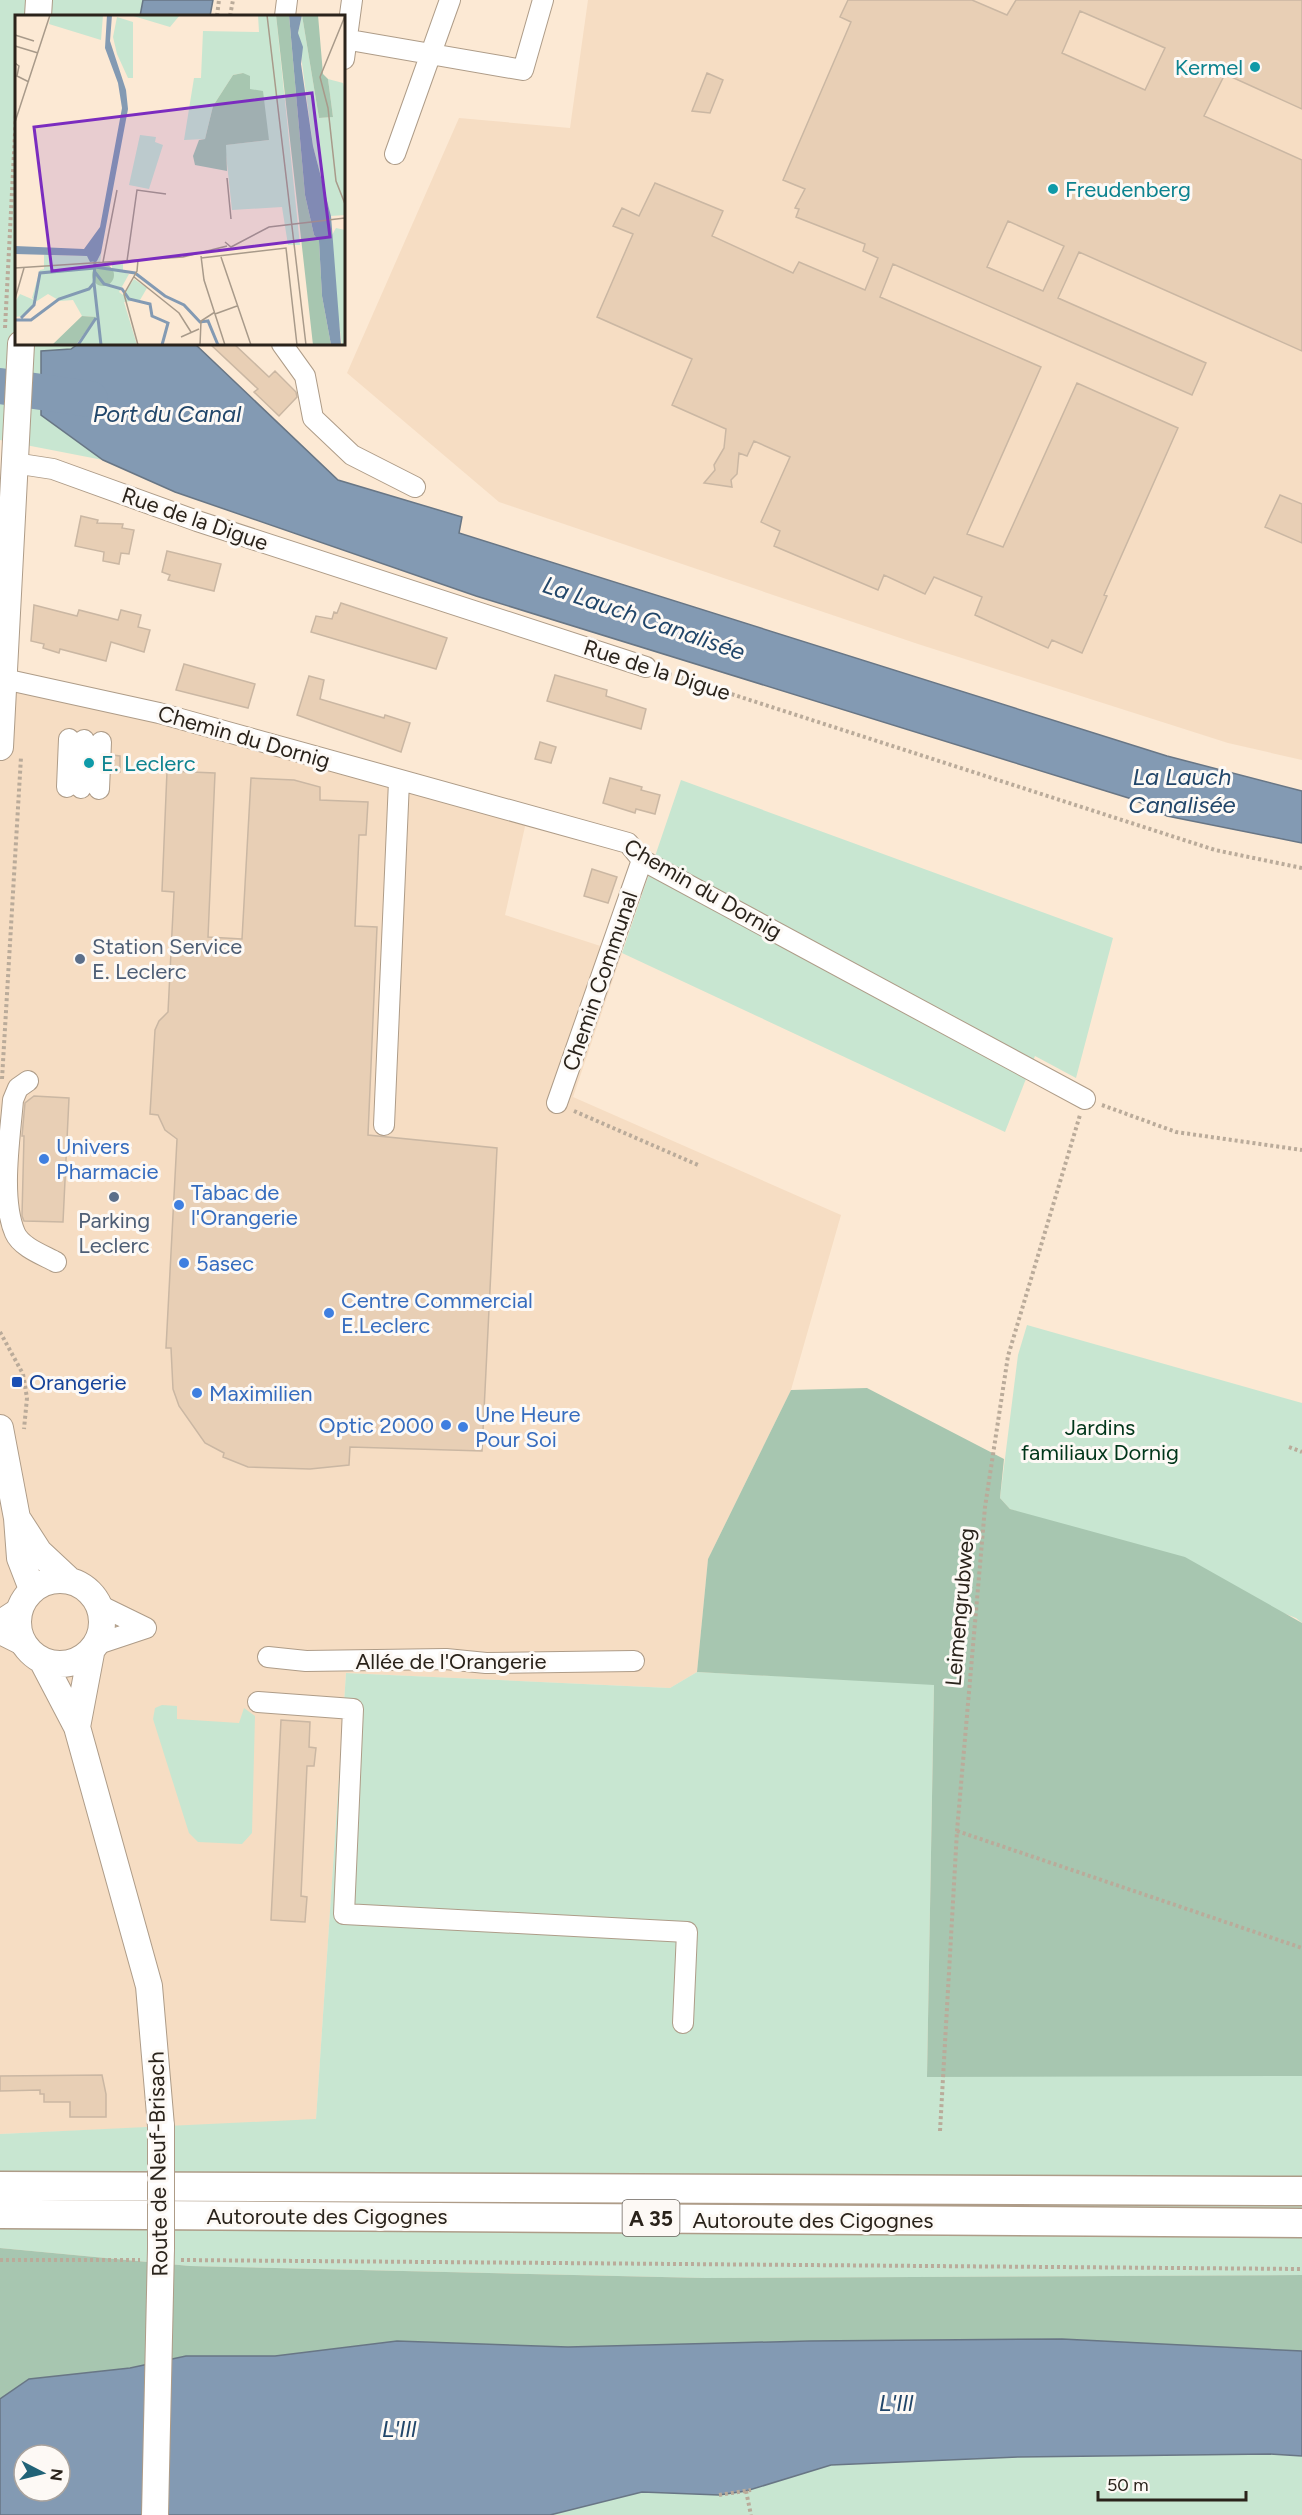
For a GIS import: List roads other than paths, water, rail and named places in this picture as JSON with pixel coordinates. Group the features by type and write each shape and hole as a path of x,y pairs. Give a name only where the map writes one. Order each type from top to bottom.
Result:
{"highway":[{"name":"Autoroute des Cigognes","path":"0,2186 1302,2191"},
{"name":"Autoroute des Cigognes","path":"0,2214 1302,2223"}],"main road":[{"path":"38,15 39,0"},
{"path":"0,747 15,436 13,337"},
{"path":"0,1428 17,1518 20,1558 17,1627 33,1654 68,1665 94,1648 103,1625 101,1606 88,1589 69,1580 39,1552 17,1518"},
{"path":"17,1605 49,1580 69,1580"},
{"name":"Route de Neuf-Brisach","path":"77,1727 94,1648"},
{"name":"Route de Neuf-Brisach","path":"33,1654 77,1727 149,1986 161,2126 161,2254 155,2515"}],"street":[{"path":"285,15 287,0"},
{"path":"345,40 352,0"},
{"path":"395,154 450,0"},
{"path":"345,46 431,54 523,70 543,0"},
{"path":"283,345 304,376 313,417 352,455 415,487"},
{"name":"Rue de la Digue","path":"14,463 53,469 197,521 646,667"},
{"name":"Chemin du Dornig","path":"4,679 159,713 628,843 642,860 1085,1099"},
{"path":"92,741 90,788 92,741"},
{"path":"384,1125 399,781"},
{"name":"Chemin Communal","path":"557,1103 642,860"},
{"path":"28,1081 18,1088 13,1100 8,1208 15,1234 32,1249 56,1262"},
{"path":"94,1648 146,1628 101,1606"},
{"path":"0,1634 33,1654"},
{"name":"Allée de l'Orangerie","path":"268,1657 306,1660 446,1659 486,1663 634,1661"},
{"path":"258,1702 353,1709 344,1914 687,1932 683,2023"}],"water":[{"path":"143,0 213,0 210,15 140,15"},
{"name":"Port du Canal","path":"77,345 196,345 338,480 462,517 459,533 1167,756 1302,791 1302,843 1167,816 1135,800 476,596 175,492 103,460 41,415 41,351 71,349"},
{"name":"L'Ill","path":"1062,2339 1302,2351 1302,2456 1270,2454 1018,2457 831,2465 746,2491 719,2495 642,2492 550,2515 0,2515 0,2399 29,2379 130,2368 186,2356 275,2356 397,2341 568,2347 809,2341"}],"waterway":[{"name":"La Lauch Canalisée","path":"0,386 90,399"}],"place":[{"name":"Kermel","path":"1255,67"},
{"name":"Freudenberg","path":"1053,189"},
{"name":"E. Leclerc","path":"89,763"},
{"name":"Station Service E. Leclerc","path":"80,959"},
{"name":"Univers Pharmacie","path":"44,1159"},
{"name":"Parking Leclerc","path":"114,1197"},
{"name":"Tabac de l'Orangerie","path":"179,1205"},
{"name":"5asec","path":"184,1263"},
{"name":"Centre Commercial E.Leclerc","path":"329,1313"},
{"name":"Orangerie","path":"17,1382"},
{"name":"Maximilien","path":"197,1393"},
{"name":"Optic 2000","path":"446,1425"},
{"name":"Une Heure Pour Soi","path":"463,1427"}],"park label":[{"name":"Jardins familiaux Dornig","path":"1100,1440"}]}
